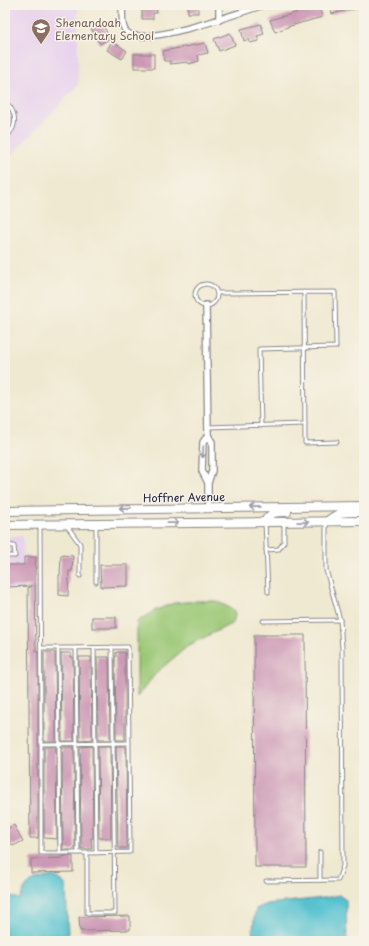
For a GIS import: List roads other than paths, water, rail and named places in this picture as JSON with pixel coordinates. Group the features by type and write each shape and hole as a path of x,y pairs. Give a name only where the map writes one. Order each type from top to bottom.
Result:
{"main road":[{"path":"265,522 267,517 271,514 280,512 311,512 322,510 331,506"},
{"name":"Hoffner Avenue","path":"5,511 364,506"},
{"path":"5,516 60,515 75,509"},
{"path":"326,522 336,514 345,512 364,512"},
{"path":"5,525 364,521"}],"street":[{"path":"122,5 123,26 128,33 140,36 156,36 219,20 263,5"},
{"path":"218,5 219,20"},
{"path":"206,306 208,435 212,442 212,471 208,483 208,508"},
{"path":"208,435 204,442 202,471 208,483"}],"lane":[{"path":"5,102 13,111 15,119 13,129 5,139"},
{"path":"207,284 213,287 217,293 213,303 206,306 199,304 195,294 200,285 207,284"},
{"path":"304,292 305,443 337,442"},
{"path":"217,293 335,292 336,347 259,349 261,426"},
{"path":"208,427 305,424"},
{"path":"265,522 268,592"},
{"path":"266,550 280,549 284,542 284,522"},
{"path":"266,881 338,880 343,866 342,648 340,620 326,570 326,522"},
{"path":"40,524 41,853 130,852 128,648 41,648"},
{"path":"96,524 96,582"},
{"path":"65,525 80,544 80,576"},
{"path":"5,545 14,546 15,556 5,556"},
{"path":"263,620 340,620"},
{"path":"58,648 60,853"},
{"path":"76,648 78,853"},
{"path":"94,648 96,853"},
{"path":"86,853 88,913 115,913 112,648"},
{"path":"41,744 129,743"},
{"path":"320,852 320,880"}],"water":[{"path":"54,876 62,881 66,886 67,941 5,941 5,895 20,899 29,884 42,878"},
{"path":"339,895 346,900 347,941 252,941 256,909 267,904"}],"place":[{"name":"Shenandoah Elementary School","path":"41,45"}]}
